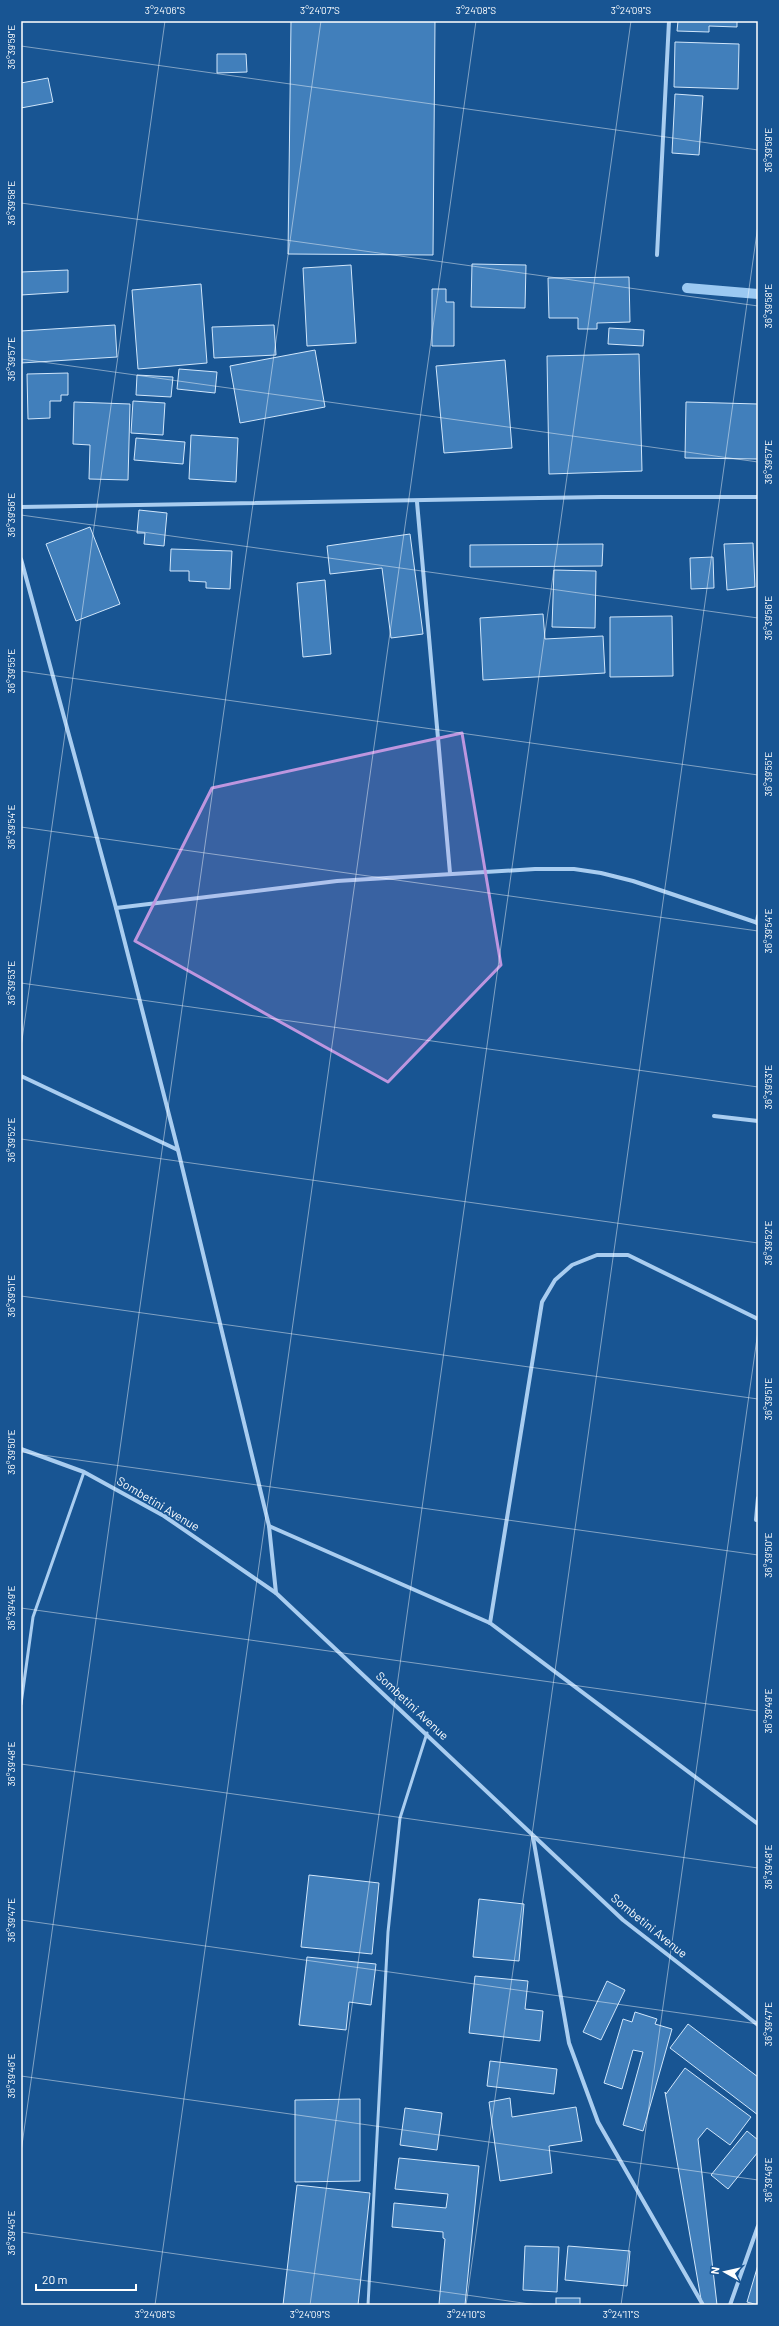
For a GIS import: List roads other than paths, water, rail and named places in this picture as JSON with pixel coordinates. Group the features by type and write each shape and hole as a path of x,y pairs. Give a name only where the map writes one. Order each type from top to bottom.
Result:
{"street":[{"path":"657,255 669,21"},
{"path":"21,507 417,502 602,497 758,497"},
{"path":"417,502 450,873"},
{"path":"21,559 116,908 178,1150 269,1526 276,1593"},
{"path":"116,908 337,881 535,868 574,869 601,873 633,881 757,923 758,916"},
{"path":"21,1076 178,1150"},
{"path":"714,1116 758,1121"},
{"path":"490,1623 542,1302 555,1280 572,1265 597,1255 628,1255 758,1319"},
{"name":"Sombetini Avenue","path":"21,1449 84,1472 164,1516 276,1593 623,1920 758,2025"},
{"path":"756,1520 758,1498"},
{"path":"269,1526 490,1623 758,1824"},
{"path":"533,1836 572,2050 598,2122 703,2305"},
{"path":"730,2305 758,2226"}],"lane":[{"path":"21,1704 33,1617 84,1472"},
{"path":"368,2305 388,1932 400,1818 426,1733"}],"waterway":[{"path":"687,288 758,294"}]}
